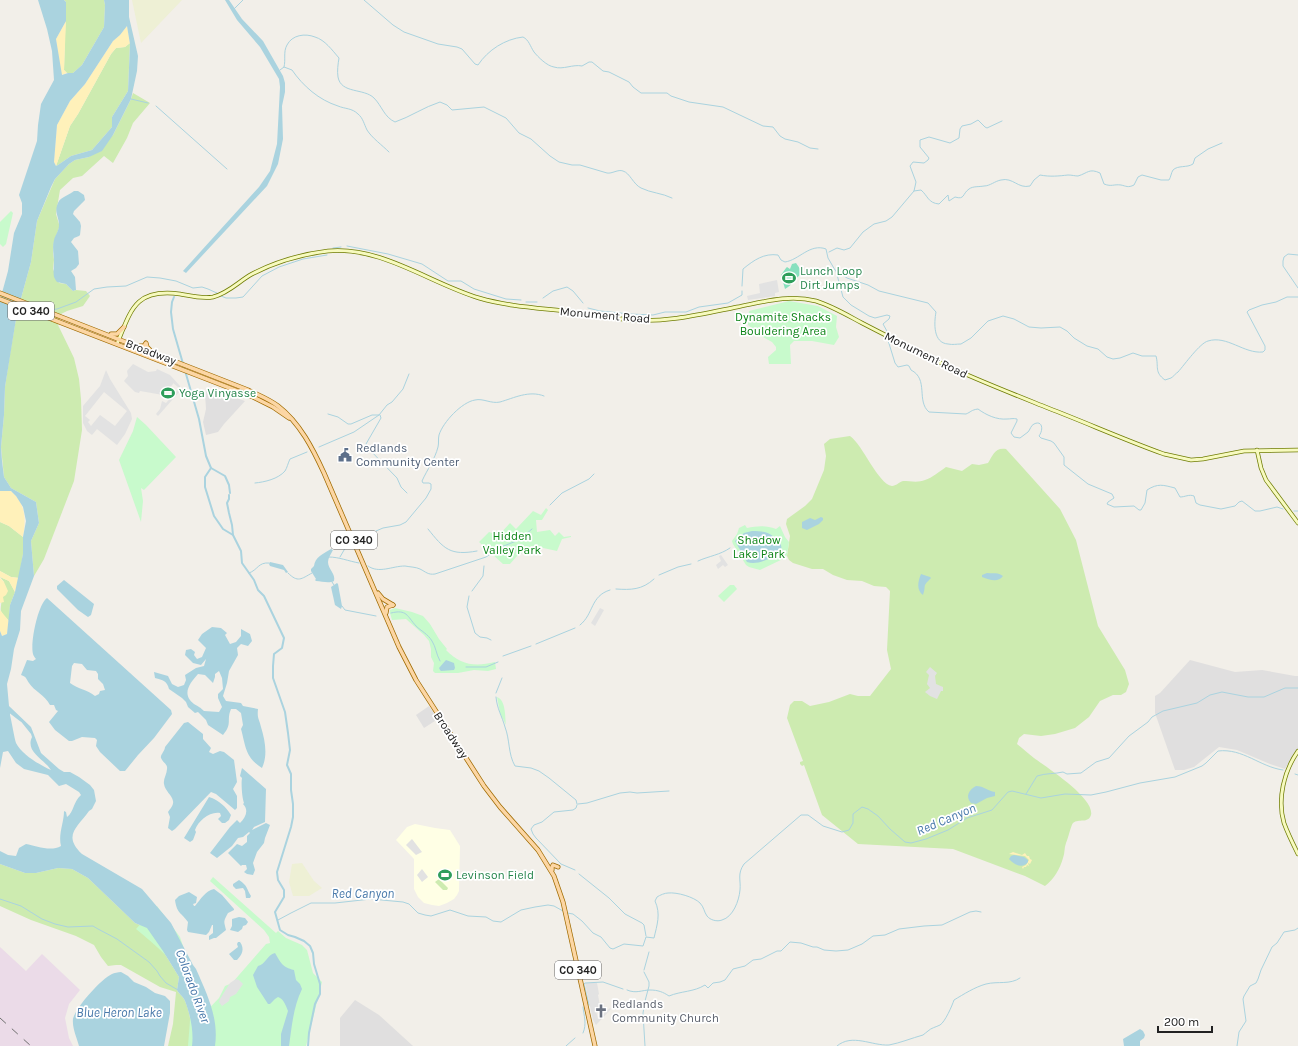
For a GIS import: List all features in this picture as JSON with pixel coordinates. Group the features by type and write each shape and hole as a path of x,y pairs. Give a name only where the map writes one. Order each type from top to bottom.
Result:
{"main road":[{"name":"Monument Road","path":"118,344 133,307 139,301 147,297 168,293 202,298 218,296 248,277 270,266 313,254 337,251 360,252 376,256 464,293 494,302 631,320 655,320 682,317 778,299 802,298 826,305 958,371 1164,454 1191,460 1244,451 1298,450"},
{"name":"Broadway","path":"0,293 245,388 273,402 288,414 308,441 317,458 386,616 416,680 470,764 494,798 542,854 552,871 563,902 595,1046"},
{"name":"Broadway","path":"0,299 118,344 260,401 278,410 295,423"},
{"path":"100,332 116,335 124,327"},
{"path":"134,345 141,347 146,343 148,348 162,356"},
{"path":"138,352 142,350 162,356"},
{"path":"245,388 257,395 260,401"},
{"path":"1257,450 1261,468 1266,480 1298,523"},
{"path":"374,587 382,597 393,605 388,605 386,608 386,616"},
{"path":"1298,751 1289,766 1285,778 1282,798 1284,822 1298,854"},
{"path":"552,871 553,865 558,867"}],"shaded area":[{"path":"132,0 182,0 141,43"},
{"path":"777,280 779,292 775,293 775,296 748,300 747,296 760,293 759,284"},
{"path":"133,364 148,372 156,371 157,369 170,375 180,386 180,391 158,416 156,414 160,409 162,401 166,403 178,390 178,387 173,383 163,395 140,391 139,393 135,392 124,381 128,376 127,371"},
{"path":"106,370 131,413 132,419 125,434 117,445 97,429 92,435 87,431 83,423 83,406 100,386","holes":["104,392 127,411 115,426 100,415 91,426 88,422 90,420 85,416"]},
{"path":"207,388 245,401 218,432 206,435 203,422 206,409 205,394"},
{"path":"721,555 728,565 725,567 723,565 718,569 716,565 721,561 719,556"},
{"path":"600,608 604,610 595,626 591,623"},
{"path":"1190,660 1235,672 1262,670 1298,676 1298,748 1285,769 1237,750 1219,747 1194,767 1184,770 1175,770 1155,713 1155,696 1160,693"},
{"path":"930,667 937,673 935,676 936,684 943,687 943,691 941,691 937,699 925,692 930,688 927,684 929,675 926,672"},
{"path":"429,706 438,719 424,728 416,715"},
{"path":"415,824 450,830 460,846 459,891 454,899 439,906 424,903 418,897 414,889 414,859 396,840 407,827"},
{"path":"412,839 422,852 416,855 406,845"},
{"path":"302,863 314,881 322,888 309,896 293,896 289,882 292,864"},
{"path":"422,869 428,877 422,882 417,875"},
{"path":"0,947 26,971 42,954 80,990 69,1004 65,1018 69,1038 73,1046 0,1046"},
{"path":"236,979 243,984 236,994 230,997 229,1001 222,1006 219,1002 220,999 230,983"},
{"path":"585,983 597,983 600,1006 596,1011 598,1019 610,1008 611,1009 596,1025 593,1020"},
{"path":"355,1000 379,1015 413,1046 340,1046 340,1018"}],"green space":[{"path":"64,0 104,0 105,5 104,27 82,65 73,73 67,73 64,70 66,2"},
{"path":"130,43 128,91 112,117 112,127 92,150 71,156 56,166 70,126 111,54 116,48 125,47"},
{"path":"133,93 150,103 133,123 127,138 113,163 104,156 82,176 73,178 60,190 56,214 59,228 54,241 53,269 59,283 66,284 73,291 86,291 90,296 83,306 61,314 58,325 74,358 79,379 82,430 74,481 44,559 34,576 31,541 39,523 36,502 11,488 4,477 1,447 5,387 17,313 31,262 37,221 55,179 69,164 75,160 89,157 113,135"},
{"path":"11,211 13,213 6,244 3,247 0,244 0,222"},
{"name":"Lunch Loop Dirt Jumps","path":"796,263 803,273 785,289 781,275 787,267 790,269 792,264"},
{"name":"Dynamite Shacks Bouldering Area","path":"789,301 818,306 837,316 836,327 839,337 834,345 812,341 794,341 790,345 791,364 769,364 768,357 776,350 776,347 772,342 761,336 748,325 749,311"},
{"path":"137,417 176,457 144,490 141,488 143,501 141,522 119,460 133,431"},
{"path":"850,436 860,447 881,479 892,486 903,481 917,482 925,480 946,467 962,471 972,464 979,465 988,463 997,450 1006,449 1060,509 1076,540 1098,626 1125,670 1129,684 1126,692 1121,695 1113,695 1100,701 1089,717 1075,728 1055,734 1041,736 1024,734 1019,738 1017,744 1078,792 1090,808 1090,818 1072,824 1060,866 1054,877 1045,886 1025,876 953,849 858,844 822,815 804,765 802,766 800,764 800,762 803,761 787,718 790,705 794,701 802,701 810,706 829,702 850,694 870,696 891,669 887,650 890,591 886,587 874,586 862,581 847,580 833,575 823,569 812,569 793,563 787,556 790,536 786,524 787,519 812,499 824,470 826,456 824,444 830,439"},
{"name":"Hidden Valley Park","path":"546,508 548,510 542,520 536,520 537,532 550,530 555,536 559,532 564,537 571,536 562,539 557,551 534,546 517,556 510,564 503,564 479,542 489,532 492,533 495,531 499,535 510,523 516,529 533,511 541,515"},
{"path":"0,522 9,526 23,537 23,554 19,578 11,577 0,571"},
{"name":"Shadow Lake Park","path":"745,525 747,528 762,526 776,529 780,526 789,542 787,555 785,558 760,570 746,565 732,541 739,528"},
{"path":"0,577 9,581 15,592 10,605 9,621 1,611 4,582"},
{"path":"730,585 734,585 737,589 724,602 718,596"},
{"path":"395,608 423,616 447,649 446,650 457,659 468,664 488,664 495,662 496,669 488,671 474,670 458,673 435,673 433,671 434,663 431,657 429,641 406,619 392,620 390,610"},
{"path":"497,697 504,705 506,725 500,713"},
{"path":"0,864 25,873 36,873 58,868 72,869 88,878 135,923 147,928 179,977 177,990 184,999 189,1012 192,1046 168,1046 173,1024 176,992 160,987 121,965 108,966 94,945 76,936 31,920 0,906"},
{"path":"213,877 276,933 278,931 286,938 302,945 307,950 313,973 322,982 306,1046 188,1046 190,1020 189,994 182,975 152,942 136,929 157,906 180,937 200,997 197,1021 219,998 225,986 232,983 266,944 270,943 269,937 264,930 210,881"},
{"path":"439,879 448,888 447,890 443,890 435,882"}],"sand":[{"path":"66,21 64,70 67,73 61,75 56,39"},
{"path":"127,26 130,43 125,47 116,48 111,54 70,126 56,166 54,162 57,125 70,101 85,84 113,41"},
{"path":"0,491 11,491 20,501 24,512 23,537 9,526 0,522"},
{"path":"0,571 11,577 19,578 15,592 9,581 0,577"},
{"path":"0,578 4,582 8,591 3,597 4,602 0,603"},
{"path":"0,610 9,621 7,634 2,636 0,631"},
{"path":"1013,852 1022,855 1025,853 1029,856 1032,860 1030,864 1028,863 1029,866 1027,865 1023,869 1022,867 1026,865 1029,860 1025,856 1009,854"}],"water":[{"path":"38,0 64,0 66,2 66,21 56,39 62,75 73,73 82,65 104,27 104,0 129,0 129,17 138,56 137,71 131,99 113,135 102,151 89,157 75,160 69,164 55,179 51,187 37,221 31,262 17,313 5,387 1,447 2,461 4,477 11,488 36,502 39,523 31,541 34,576 21,611 20,630 14,649 7,684 9,706 31,727 41,753 59,769 64,772 70,772 79,777 94,790 96,801 92,809 74,831 73,842 82,854 142,889 171,923 196,969 208,997 214,1016 216,1036 215,1046 192,1046 192,1029 188,1011 184,999 177,990 179,977 163,951 147,928 135,923 88,878 72,869 58,868 36,873 25,873 0,864 0,851 8,855 16,856 19,848 26,844 48,849 61,846 60,837 64,811 66,812 67,817 81,795 79,792 66,784 59,786 48,775 24,769 16,763 8,751 3,752 0,768 0,631 2,636 7,634 10,605 15,592 23,554 23,537 26,521 23,507 16,496 11,491 0,491 0,300 8,271 14,233 22,214 22,203 19,195 37,141 41,104 54,80 52,51","holes":["127,26 130,44 128,91 112,117 112,127 92,150 71,156 56,166 54,162 57,125 70,101 85,84 113,41","10,711 15,714 31,734 31,747 33,751 51,770 22,752 15,740"]},
{"path":"225,0 229,0 242,19 263,41 283,76 285,92 282,106 283,139 278,164 267,186 186,273 183,271 259,187 270,171 277,144 280,87 279,79 260,47 237,20"},
{"path":"74,191 78,191 84,195 85,200 73,214 80,222 81,226 80,235 74,238 71,242 78,251 79,264 71,271 75,277 76,290 73,291 66,284 57,282 54,277 53,248 54,240 59,227 56,211 57,205 60,200"},
{"path":"821,517 823,520 819,524 807,530 802,528 802,522 810,518 815,520"},
{"path":"752,531 769,534 781,544 781,550 770,558 761,562 747,562 735,541 744,533"},
{"path":"331,549 333,550 328,562 334,576 334,581 316,581 311,569 316,560 322,554"},
{"path":"270,562 283,565 288,572 286,573 284,570 270,566"},
{"path":"987,573 1003,576 999,580 991,580 982,577 982,575"},
{"path":"921,574 931,578 925,585 923,595 918,588 918,582"},
{"path":"64,580 94,604 91,615 88,617 78,610 57,589 57,586"},
{"path":"337,583 342,606 341,609 335,605 331,587"},
{"path":"47,598 171,710 172,714 154,738 125,771 120,771 100,752 96,746 97,740 95,738 82,737 69,741 55,730 49,722 58,711 54,705 50,705 45,698 31,686 25,677 21,675 27,660 33,661 36,659 32,649 34,633 38,615","holes":["74,663 82,664 87,670 96,671 98,674 98,679 103,684 105,690 100,691 99,694 95,696 70,683 72,666"]},
{"path":"212,627 221,628 227,633 225,635 230,644 236,642 241,636 241,629 250,634 252,641 248,646 241,644 237,648 238,655 229,671 223,696 226,701 241,703 243,706 258,709 258,717 264,737 265,748 265,758 262,768 252,760 245,746 241,729 243,725 241,713 236,709 231,709 229,725 223,735 208,725 206,720 198,712 195,713 188,707 186,702 169,689 166,683 155,678 154,672 168,676 172,684 178,687 184,685 186,680 185,675 196,668 204,666 206,659 201,665 193,663 185,655 186,650 191,649 195,652 194,655 197,659 202,657 206,648 198,640 202,634","holes":["219,671 222,678 223,689 218,694 222,707 219,712 204,711 190,700 187,692 192,681 198,674 205,675 213,683 215,674"]},
{"path":"446,660 454,663 454,670 440,670 439,668"},
{"path":"188,722 203,734 203,739 211,748 209,752 213,754 220,751 224,752 234,760 237,782 233,789 237,796 237,808 235,810 216,794 211,792 172,831 168,828 170,817 168,812 173,801 164,784 167,767 161,757 165,747 184,723"},
{"path":"242,768 266,789 265,822 254,827 252,830 266,823 270,825 264,843 257,852 253,863 255,870 253,875 244,872 247,869 246,865 241,866 228,853 237,844 242,846 247,842 249,832 243,837 238,838 232,846 217,858 210,853 230,827 237,820 240,823 245,816 246,809 243,804 242,778 240,776"},
{"path":"976,786 995,792 995,796 987,798 976,804 971,803 968,796 971,789"},
{"path":"209,797 222,804 227,809 231,815 229,820 222,823 218,819 221,816 220,813 208,815 199,823 195,830 196,832 193,840 190,842 184,838"},
{"path":"1014,855 1024,857 1028,860 1028,862 1021,866 1013,863 1009,859"},
{"path":"239,880 246,887 251,896 250,898 246,898 243,888 236,889 233,886 233,884"},
{"path":"214,889 222,895 234,910 228,913 225,918 224,923 226,930 216,938 209,940 209,936 213,933 213,925 206,935 188,932 188,922 178,910 175,900 179,896 189,892 197,897 196,903 193,904 195,906 206,893"},
{"path":"239,917 245,918 248,922 246,925 243,926 238,932 230,930 232,926 232,919"},
{"path":"238,942 242,945 242,952 237,960 234,960 229,954 238,947"},
{"path":"275,953 282,964 294,970 296,980 302,989 295,1010 289,1046 281,1046 281,1034 288,1011 286,1005 282,999 278,997 268,1004 257,987 253,975 258,966"},
{"name":"Blue Heron Lake","path":"121,972 134,982 155,993 165,996 170,1001 170,1013 164,1046 79,1046 73,1026 75,1014 84,1001 102,981 112,974"},
{"path":"1140,1029 1145,1035 1140,1041 1140,1046 1124,1046 1123,1039"}],"waterway":[{"path":"234,9 243,0"},
{"path":"364,0 393,25 404,32 438,44 462,49 475,64 478,65 492,50 498,46 510,40 523,37 528,41 534,52 551,66 557,68 582,66 592,62 603,71 609,72 629,82 641,93 667,93 671,96 689,102 723,107 763,126 773,127 780,136 785,139 798,142 810,148 818,149"},
{"path":"284,67 285,50 292,39 303,35 319,38 339,58 338,77 343,86 370,95 377,101 388,117 395,122 440,102 447,105 452,110 484,107 506,118 519,133 531,139 559,162 580,165 607,173 623,171 628,174 641,188 672,198"},
{"path":"280,70 284,67 292,70 306,87 324,100 356,112 361,117 369,133 389,152"},
{"path":"131,99 148,103"},
{"path":"156,106 227,169"},
{"path":"829,252 837,248 844,250 850,248 863,232 874,224 886,221 892,217 914,191 916,182 910,166 913,162 924,163 929,158 920,147 920,140 929,137 950,143 959,138 960,129 962,126 971,124 978,120 987,128 1002,121"},
{"path":"914,191 921,190 930,201 939,204 948,195 949,201 955,197 960,198 971,188 986,186 1001,180 1009,180 1022,186 1030,186 1040,175 1078,176 1091,171 1100,173 1104,184 1127,186 1134,185 1138,177 1142,175 1161,180 1169,180 1172,171 1175,168 1193,164 1195,158 1208,149 1222,143"},
{"path":"347,246 388,254 422,264 448,281 461,281 474,289 506,299 521,300"},
{"path":"333,248 341,247"},
{"path":"742,286 743,269 759,258 768,255 778,255 781,260 785,262 790,261 815,248 826,249 828,258 835,270 847,278 868,285 879,291 928,303 936,312 936,332 937,336 943,343 961,344 971,338 988,321 1003,316 1014,319 1029,327 1060,327 1087,346 1098,349 1107,357 1113,359 1133,353 1142,356 1156,356 1158,372 1165,380 1171,378 1178,372 1197,350 1208,341 1222,340 1249,350 1263,352 1265,350 1265,346 1247,312 1262,305 1276,302 1287,297 1298,297"},
{"path":"1298,255 1288,254 1284,257 1283,261 1283,266 1298,288"},
{"path":"221,296 226,298 243,297 262,276 279,267 303,259 327,255"},
{"path":"836,271 843,297 851,305 875,318 887,315 890,316 889,319 883,324 888,333"},
{"path":"49,310 57,309 76,302 94,289 126,286 147,277 176,281 193,288 202,287 219,294"},
{"path":"543,298 553,291 567,287 573,291 583,303"},
{"path":"588,308 600,311 653,315 665,312 686,312 699,307 728,303 742,295 742,291"},
{"path":"174,297 171,312 173,329 199,419 206,456 211,468 225,476 229,485 230,493"},
{"path":"526,302 537,302"},
{"path":"28,305 41,311"},
{"path":"887,337 895,363 898,367 909,366 920,379 923,402 929,412 966,414 972,410 978,409 996,418 1017,419 1011,433 1014,437 1020,438 1028,432 1031,426 1039,423 1042,428 1039,436 1054,443 1064,457 1064,465 1088,484 1112,494 1114,498 1107,504 1114,507 1134,506 1141,510 1145,503 1147,490 1154,486 1161,485 1175,488 1180,497 1190,495 1194,496 1196,503 1200,505 1221,509 1235,506 1242,501 1255,511 1277,507 1283,509"},
{"path":"319,447 354,432 379,415 403,389 409,374"},
{"path":"358,537 406,522 426,498 431,489 431,484 423,483 422,481 437,451 441,430 444,424 464,404 475,400 500,402 527,394 538,394 544,396"},
{"path":"328,414 338,417 348,424 372,415 379,415"},
{"path":"380,415 381,418 366,444 367,447 397,478 401,487 407,493"},
{"path":"255,483 267,481 279,476 285,471 290,459 307,452"},
{"path":"211,468 205,477 205,487 214,516 223,529 233,535 241,551 242,563 254,580 258,590 264,596 284,638 282,648 274,654 273,678 285,712 290,750 287,765 291,774 293,817 277,872 278,880 284,890 284,897 275,912 280,930 288,935 304,941 310,946 313,953 314,964 320,984 320,994 315,1004 308,1046"},
{"path":"550,505 562,493 589,479 594,474"},
{"path":"229,495 227,503 233,535"},
{"path":"428,529 443,546 454,552 477,551"},
{"path":"368,566 381,570 405,566 418,568 429,574 435,574 486,557 501,547 519,540 532,529"},
{"path":"340,557 347,545"},
{"path":"698,561 730,548"},
{"path":"329,557 359,563"},
{"path":"249,573 260,565 269,563"},
{"path":"659,575 678,567 691,564"},
{"path":"472,591 483,576 484,566"},
{"path":"288,573 297,579 312,573"},
{"path":"616,589 641,587 650,583 654,579"},
{"path":"580,625 588,616 599,596 610,590"},
{"path":"469,596 467,607 475,633 480,637 491,640"},
{"path":"342,606 345,610 376,616"},
{"path":"391,613 400,612 406,614 430,639 440,661"},
{"path":"536,644 575,628"},
{"path":"503,656 531,646"},
{"path":"466,667 486,667 498,662"},
{"path":"496,693 502,678"},
{"path":"1026,794 1037,776 1063,772 1067,774 1081,773 1096,762 1109,758 1129,736 1148,722 1152,717 1163,711 1197,703 1210,695 1222,692 1248,697 1264,697 1285,688 1298,688"},
{"path":"496,697 498,709 507,732 511,757 515,766 531,768 539,771 576,800 577,804"},
{"name":"Colorado River","path":"8,710 21,720"},
{"name":"Red Canyon","path":"567,913 573,914 582,921 593,933 601,937 610,948 613,949 624,944 643,946 646,937 654,938 658,915 655,901 657,897 665,893 680,894 694,899 701,905 708,917 712,920 720,921 729,916 737,904 740,890 740,874 744,864 801,815 808,815 823,826 842,832 849,830 853,823 853,814 862,807 878,816 905,842 911,843 948,830 967,818 992,810 1008,792 1012,791 1041,798 1065,794 1091,795 1140,783 1175,777 1202,766 1218,751 1235,752 1283,770"},
{"path":"578,804 587,803 620,793 669,791"},
{"path":"575,870 561,864 536,838 531,829 534,825 542,822 554,812 573,810 577,805"},
{"path":"579,874 609,898 625,914 642,923 644,925 646,936"},
{"path":"0,899 21,906 42,919 55,924 68,927 93,926 117,939 149,962 166,983 178,990"},
{"name":"Red Canyon","path":"278,920 311,903 335,903 371,899 403,902 409,904 418,913 425,915 431,916 450,910 468,916 486,917 493,921 501,922 521,910 535,907 548,905 554,906 563,911"},
{"path":"627,990 636,992 656,990 669,996 705,985 708,988 713,983 725,980 733,969 745,966 753,960 761,959 777,951 781,951 790,942 801,943 824,950 848,950 862,944 873,936 885,935 899,929 942,925 970,912 981,912"},
{"path":"1237,1046 1239,1032 1246,1021 1243,999 1244,996 1250,986 1256,983 1272,947 1277,943 1284,932 1298,928"},
{"path":"644,970 649,952"},
{"path":"644,972 649,982 643,1013 645,1046"},
{"path":"837,1046 849,1040 889,1045 923,1035 944,1021 954,1000 962,995 986,984 1008,982 1020,978"},
{"path":"589,1005 585,983 603,982 623,989"},
{"path":"583,1007 585,1023 583,1033"},
{"path":"566,1046 575,1038"}],"railway":[{"path":"0,1018 31,1046"}],"place":[{"name":"Lunch Loop Dirt Jumps","path":"789,278"},
{"name":"Yoga Vinyasse","path":"168,393"},
{"name":"Redlands Community Center","path":"345,455"},
{"name":"Levinson Field","path":"445,875"},
{"name":"Redlands Community Church","path":"601,1011"}]}
